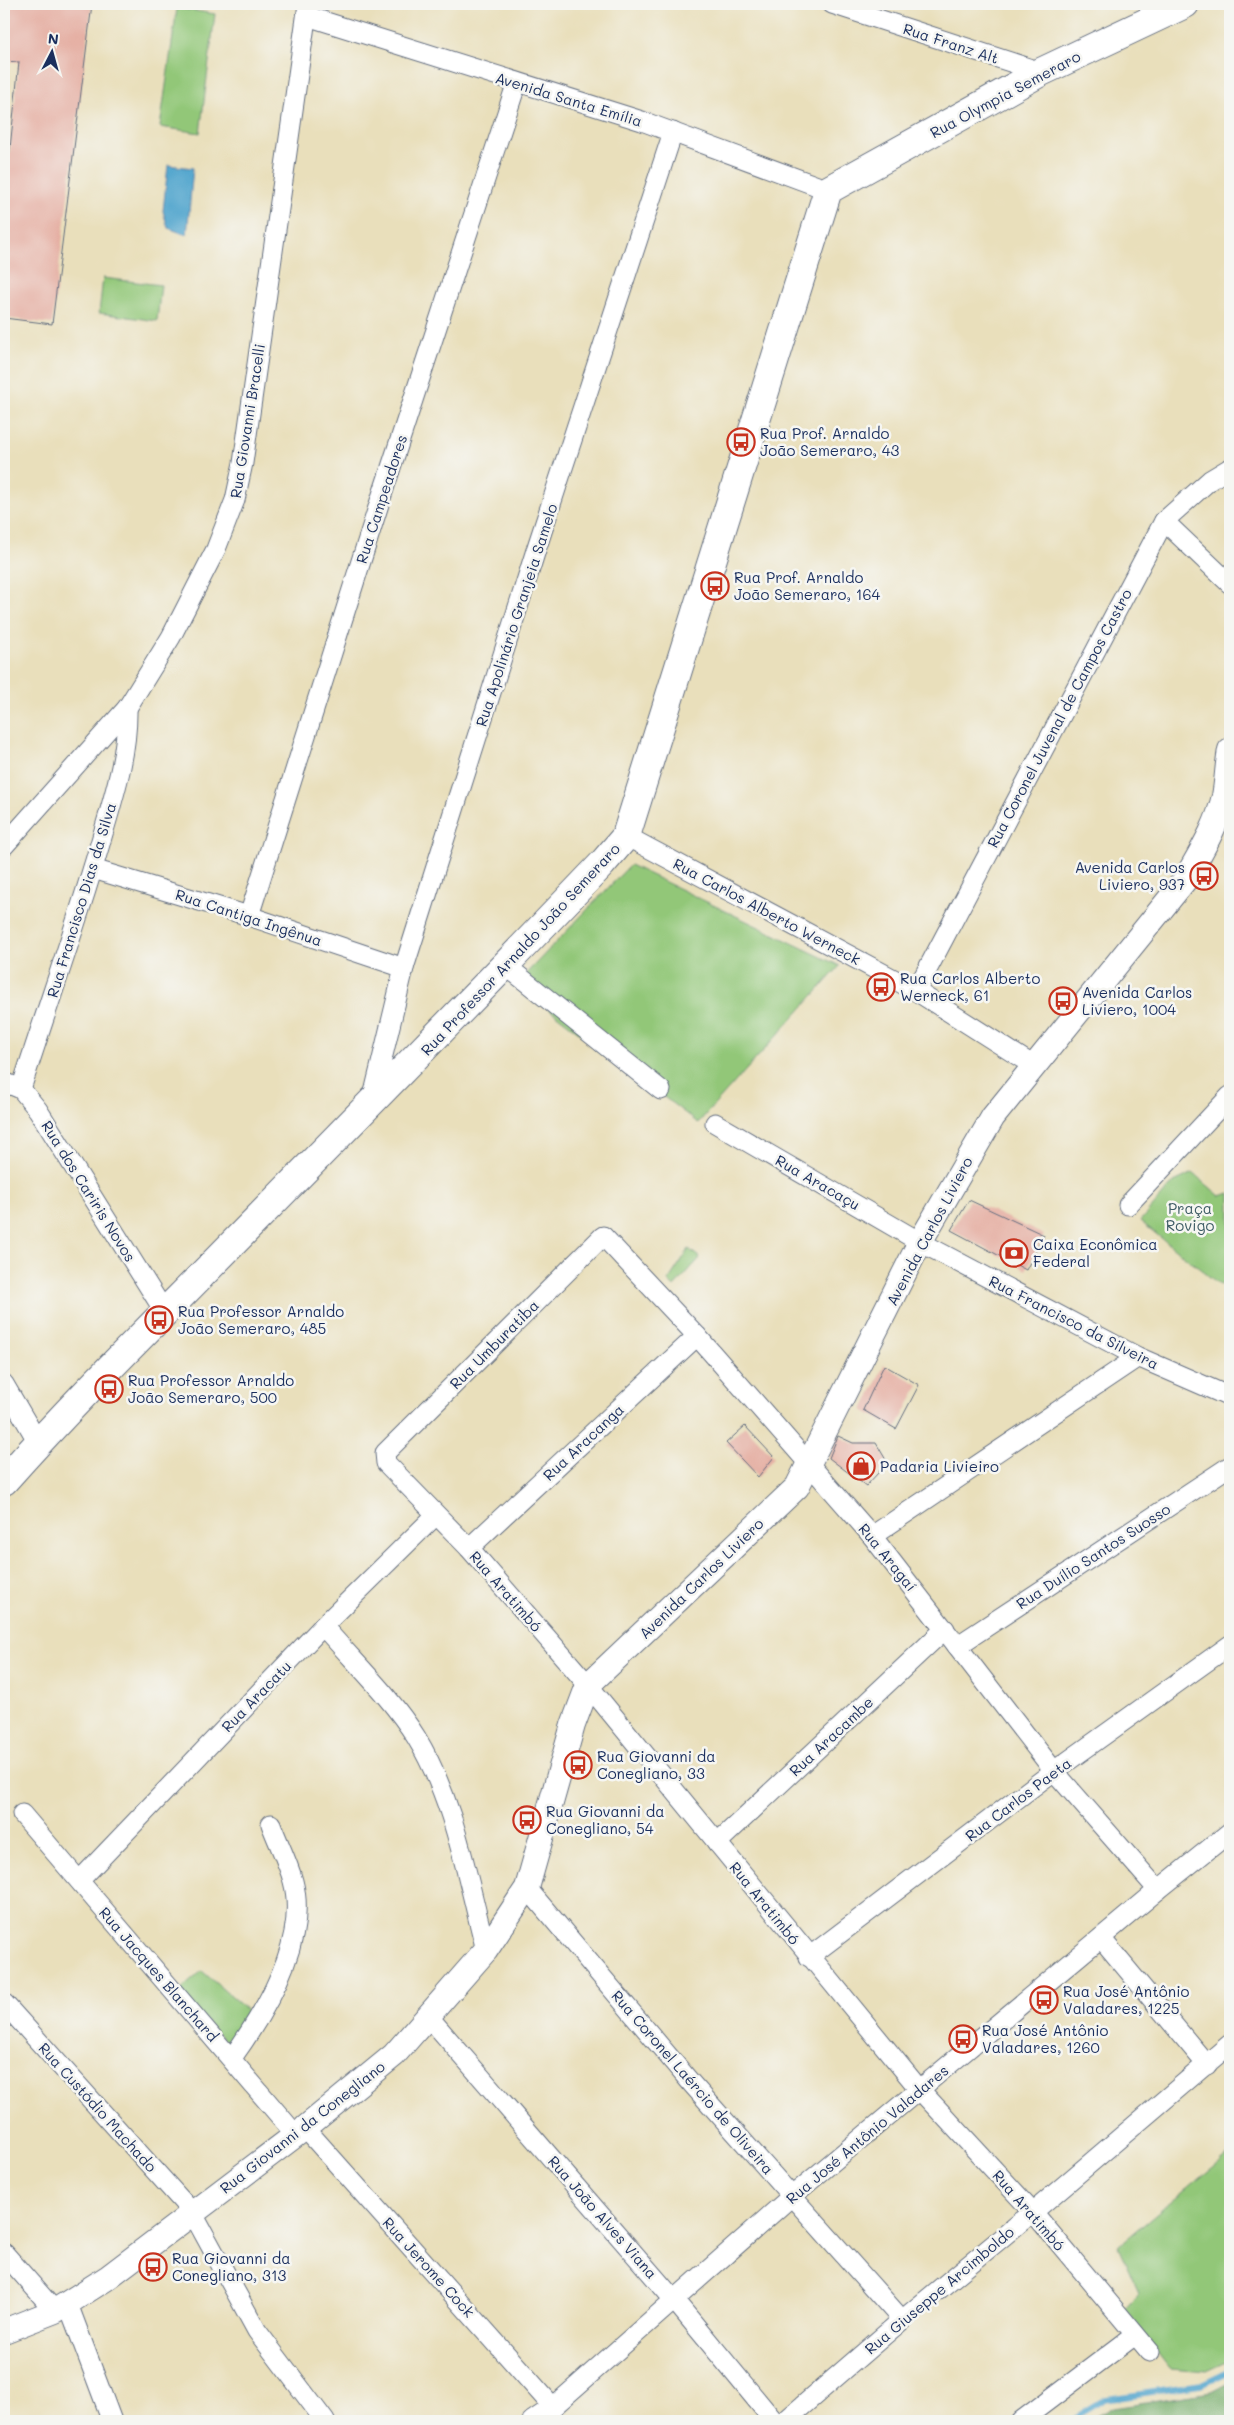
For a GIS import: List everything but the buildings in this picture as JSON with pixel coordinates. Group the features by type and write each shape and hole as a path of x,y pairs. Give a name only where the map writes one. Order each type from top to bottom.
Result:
{"main road":[{"name":"Rua Olympia Semeraro","path":"828,190 1041,72 1185,4"},
{"name":"Rua Professor Arnaldo João Semeraro","path":"4,1481 38,1442 164,1311 372,1102 505,965 626,836 828,190"}],"street":[{"name":"Rua Franz Alt","path":"832,4 1041,72"},
{"name":"Avenida Santa Emília","path":"308,10 517,82 673,132 828,190"},
{"name":"Rua Giovanni Bracelli","path":"4,846 127,708 171,637 216,548 235,500 243,463 308,10"},
{"name":"Rua Campeadores","path":"249,916 380,501 517,82"},
{"name":"Rua Apolinário Granjeia Samelo","path":"372,1102 404,968 536,550 673,132"},
{"name":"Rua Coronel Juvenal de Campos Castro","path":"916,991 1164,521 1210,480 1230,468"},
{"path":"1164,521 1230,584"},
{"name":"Rua Francisco Dias da Silva","path":"12,1085 93,869 126,747 127,708"},
{"name":"Avenida Carlos Liviero","path":"588,1685 797,1488 920,1242 993,1117 1184,880 1214,827 1227,796 1229,758"},
{"name":"Rua Carlos Alberto Werneck","path":"626,836 916,991 1034,1066"},
{"name":"Rua Cantiga Ingênua","path":"93,869 249,916 404,968"},
{"path":"505,965 661,1090"},
{"name":"Rua dos Cariris Novos","path":"12,1085 38,1110 164,1311"},
{"path":"1128,1205 1230,1096"},
{"name":"Rua Aracaçu","path":"715,1123 920,1242"},
{"name":"Rua Aragaí","path":"603,1236 697,1336 872,1536 1054,1771 1158,1890"},
{"name":"Rua Umburatiba","path":"385,1452 603,1236"},
{"name":"Rua Francisco da Silveira","path":"920,1242 1138,1357 1230,1397"},
{"name":"Rua Aracanga","path":"469,1548 697,1336"},
{"path":"872,1536 1138,1357"},
{"path":"4,1384 38,1442"},
{"name":"Rua Aratimbó","path":"385,1452 386,1463 469,1548 588,1685 809,1957 920,2090 1033,2212 1150,2352"},
{"name":"Rua Duílio Santos Suosso","path":"957,1646 1230,1466"},
{"name":"Rua Aracatu","path":"80,1880 323,1626 436,1515"},
{"path":"323,1626 383,1695 420,1746 442,1788 458,1840 486,1950"},
{"name":"Rua Aracambe","path":"716,1843 945,1629"},
{"name":"Rua Carlos Paeta","path":"809,1957 1054,1771 1230,1645"},
{"name":"Rua Giovanni da Conegliano","path":"4,2331 62,2307 107,2278 300,2131 394,2055 486,1950 527,1888 573,1725 588,1685"},
{"name":"Rua Jacques Blanchard","path":"22,1814 80,1880 174,1994 300,2131"},
{"path":"232,2058 258,2018 272,1991 296,1931 293,1882 271,1824"},
{"name":"Rua José Antônio Valadares","path":"532,2421 553,2407 792,2196 1100,1938 1230,1832"},
{"name":"Rua Coronel Laércio de Oliveira","path":"527,1888 692,2084 902,2320"},
{"path":"1100,1938 1207,2065"},
{"name":"Rua Custódio Machado","path":"4,2003 192,2212 257,2331 325,2421"},
{"name":"Rua João Alves Viana","path":"428,2016 675,2301 774,2421"},
{"name":"Rua Giuseppe Arcimboldo","path":"785,2421 1230,2044"},
{"name":"Rua Jerome Cock","path":"300,2131 553,2407"},
{"path":"4,2253 62,2307 112,2421"},
{"path":"1021,2421 1135,2335"}],"green space":[{"path":"177,8 215,14 200,133 160,127"},
{"path":"103,278 161,285 157,321 99,313"},
{"path":"630,865 840,966 698,1123 516,984"},
{"name":"Praça Rovigo","path":"1193,1173 1220,1196 1230,1193 1230,1282 1220,1285 1140,1221 1174,1182"},
{"path":"689,1249 700,1258 674,1287 668,1281"},
{"path":"202,1971 256,2018 235,2051 177,1993"},
{"path":"1230,2153 1230,2360 1206,2371 1170,2368 1125,2309 1139,2293 1118,2246"},
{"path":"1230,2382 1230,2421 1087,2421 1113,2407 1211,2392"}],"water":[{"path":"168,165 193,168 187,235 168,228 163,211"}],"waterway":[{"path":"1068,2421 1105,2399 1201,2385 1230,2371"}],"place":[{"name":"Rua Prof. Arnaldo João Semeraro, 43","path":"741,442"},
{"name":"Rua Prof. Arnaldo João Semeraro, 164","path":"715,586"},
{"name":"Avenida Carlos Liviero, 937","path":"1204,876"},
{"name":"Rua Carlos Alberto Werneck, 61","path":"881,987"},
{"name":"Avenida Carlos Liviero, 1004","path":"1063,1001"},
{"name":"Caixa Econômica Federal","path":"1014,1253"},
{"name":"Rua Professor Arnaldo João Semeraro, 485","path":"159,1320"},
{"name":"Rua Professor Arnaldo João Semeraro, 500","path":"109,1389"},
{"name":"Padaria Livieiro","path":"861,1466"},
{"name":"Rua Giovanni da Conegliano, 33","path":"578,1765"},
{"name":"Rua Giovanni da Conegliano, 54","path":"527,1820"},
{"name":"Rua José Antônio Valadares, 1225","path":"1044,2000"},
{"name":"Rua José Antônio Valadares, 1260","path":"963,2039"},
{"name":"Rua Giovanni da Conegliano, 313","path":"153,2267"}]}
